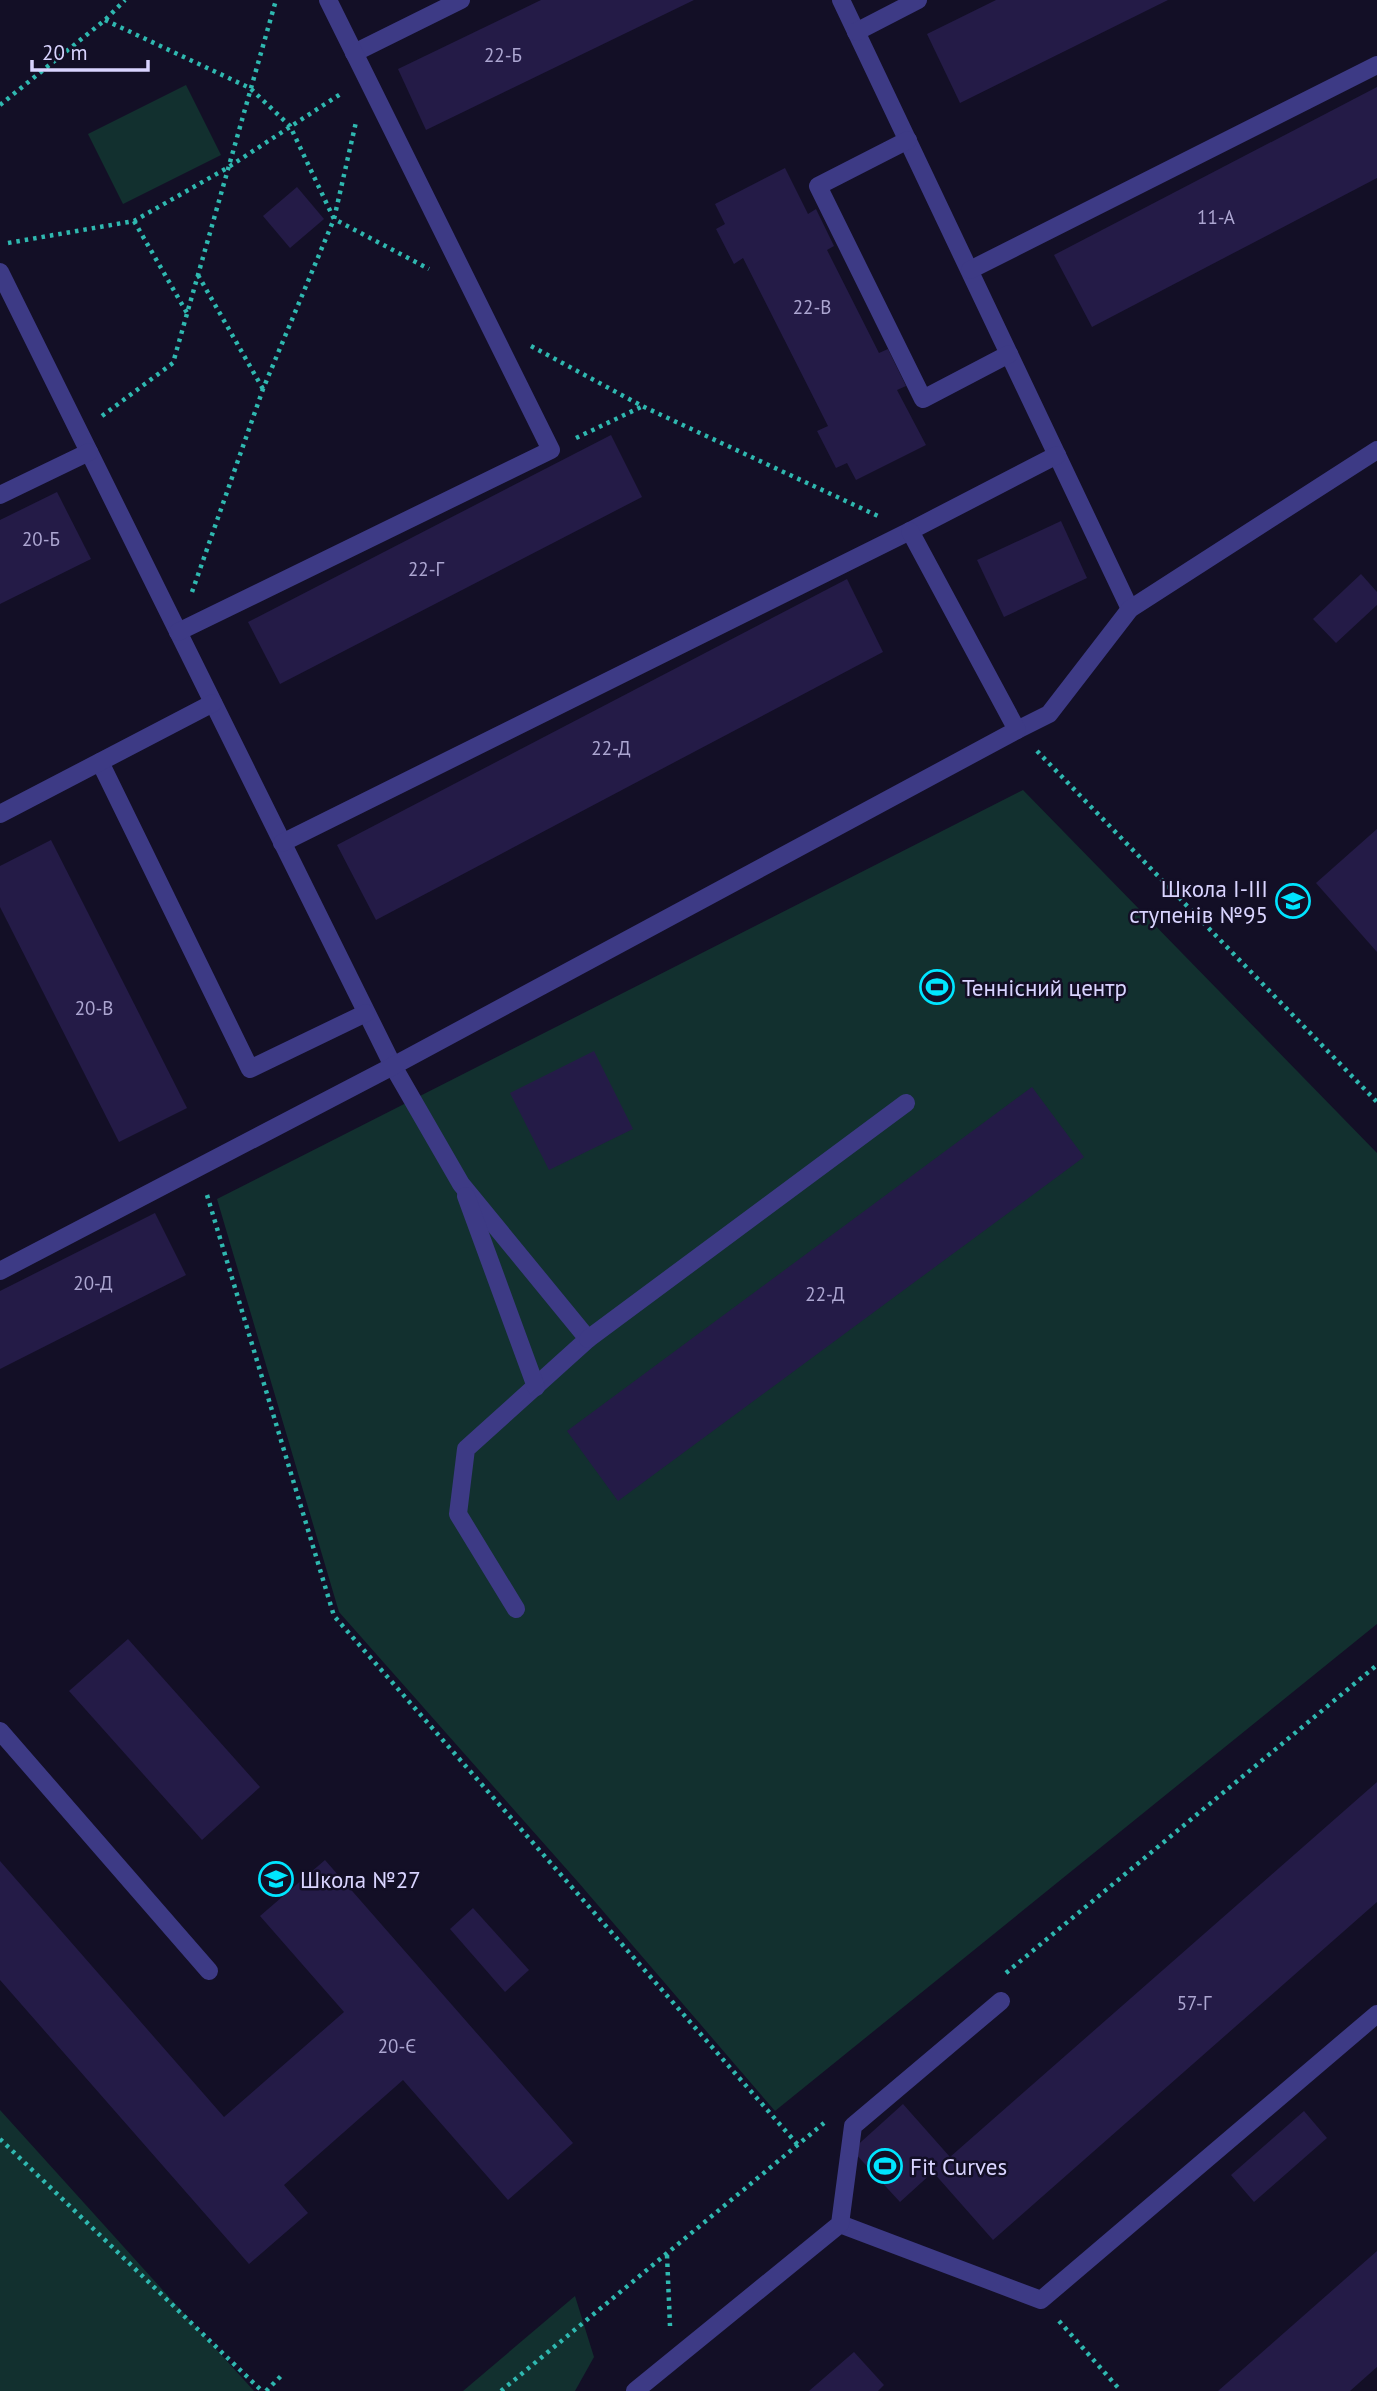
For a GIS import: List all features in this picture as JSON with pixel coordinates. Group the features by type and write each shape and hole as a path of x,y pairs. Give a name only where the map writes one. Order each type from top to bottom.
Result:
{"lane":[{"path":"178,632 551,450 328,0"},
{"path":"354,53 461,0"},
{"path":"841,0 1130,609"},
{"path":"856,32 918,0"},
{"path":"970,270 1377,65"},
{"path":"908,140 818,186 923,399 1009,354"},
{"path":"0,272 393,1066 461,1184 588,1339"},
{"path":"0,1271 393,1066 1049,714 1130,609 1377,450"},
{"path":"0,495 89,452"},
{"path":"282,843 911,531 1057,455"},
{"path":"911,531 1017,730"},
{"path":"0,814 213,703"},
{"path":"100,762 250,1069 366,1013"},
{"path":"516,1609 458,1514 466,1449 588,1339 906,1103"},
{"path":"461,1184 536,1387"},
{"path":"0,1731 209,1971"},
{"path":"635,2391 840,2224 853,2126 1001,2001"},
{"path":"840,2224 1041,2300 1377,2014"}],"path":[{"path":"0,105 105,20 125,0"},
{"path":"79,433 173,363 276,0"},
{"path":"105,20 250,88 290,126 334,219 474,293"},
{"path":"0,244 134,221 228,168 366,77"},
{"path":"178,632 263,389 334,219 366,77"},
{"path":"134,221 187,313"},
{"path":"198,274 263,389"},
{"path":"489,323 642,407 911,531"},
{"path":"551,450 642,407"},
{"path":"1017,730 1377,1102"},
{"path":"198,1168 334,1616 798,2145"},
{"path":"0,2139 264,2391 281,2376"},
{"path":"666,2254 671,2361"},
{"path":"1041,2300 1121,2391"}],"green space":[{"path":"186,85 221,155 123,204 88,134"},
{"path":"1023,790 1377,1153 1377,1624 775,2111 578,1882 339,1612 217,1199"},
{"path":"0,2110 254,2391 0,2391"},
{"path":"575,2296 594,2357 575,2391 463,2391"}],"building":[{"path":"541,0 694,0 426,130 398,69"},
{"path":"996,0 1168,0 960,103 927,34"},
{"path":"1377,87 1377,178 1092,327 1054,255"},
{"path":"785,168 808,214 816,209 834,246 827,250 879,353 888,349 906,386 897,390 926,445 856,480 847,463 836,468 817,431 828,426 743,258 734,264 716,229 725,224 715,204"},
{"path":"297,187 324,219 290,248 263,216"},
{"path":"611,435 642,497 280,684 248,622"},
{"path":"57,492 91,559 0,604 0,520"},
{"path":"1061,521 1087,578 1004,617 977,560"},
{"path":"1361,574 1377,592 1377,605 1336,643 1313,619"},
{"path":"847,579 883,652 376,920 337,845"},
{"path":"1377,829 1377,952 1316,883"},
{"path":"51,840 187,1108 119,1142 0,907 0,866"},
{"path":"594,1051 633,1129 549,1170 510,1093"},
{"path":"1032,1087 1084,1157 618,1501 567,1431"},
{"path":"155,1213 186,1275 0,1369 0,1291"},
{"path":"128,1639 260,1787 202,1840 69,1691"},
{"path":"1377,1782 1377,1902 993,2240 933,2172 900,2202 852,2150 903,2104 950,2157"},
{"path":"325,1860 573,2143 508,2200 403,2080 284,2185 308,2213 249,2264 0,1980 0,1861 224,2117 344,2012 260,1916"},
{"path":"473,1908 529,1970 505,1992 450,1929"},
{"path":"1304,2111 1327,2138 1254,2202 1231,2175"},
{"path":"1377,2251 1377,2367 1350,2391 1218,2391"},
{"path":"854,2352 884,2385 878,2391 809,2391"}],"place":[{"name":"Школа І-ІІІ ступенів №95","path":"1293,901"},
{"name":"Теннісний центр","path":"937,987"},
{"name":"Школа №27","path":"276,1879"},
{"name":"Fit Curves","path":"885,2166"}]}
